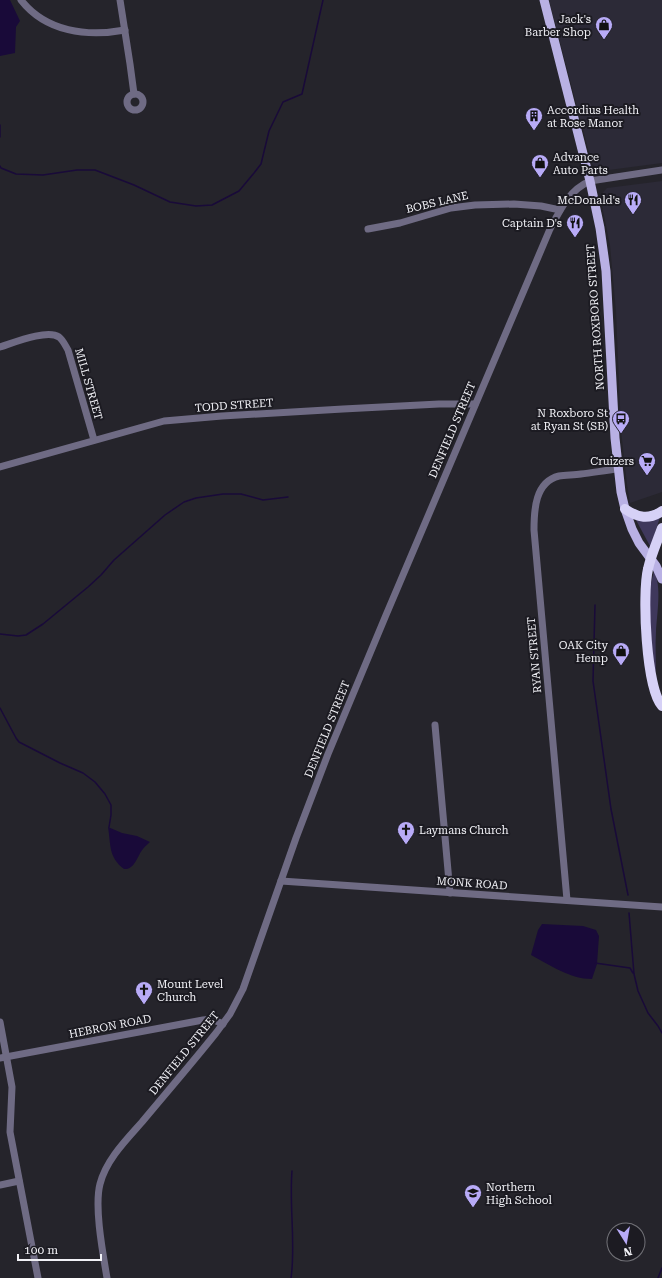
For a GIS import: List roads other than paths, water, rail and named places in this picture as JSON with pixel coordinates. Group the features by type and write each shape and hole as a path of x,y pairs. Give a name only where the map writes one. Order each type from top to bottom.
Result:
{"highway":[{"path":"625,509 634,515 644,517 651,517 662,511"},
{"path":"662,528 651,559 646,579 646,624 657,701 662,706"}],"main road":[{"name":"NORTH ROXBORO STREET","path":"544,0 590,181 600,228 606,271 618,469 625,509 636,536 656,566 662,578"}],"street":[{"path":"21,0 29,10 44,20 68,30 94,33 125,30"},
{"path":"120,0 134,94"},
{"path":"590,181 662,170"},
{"name":"DENFIELD STREET","path":"107,1278 99,1221 98,1197 100,1184 106,1168 121,1147 223,1024 236,1003 248,976 310,801 340,725 540,250 560,210 572,193 581,185 590,181"},
{"name":"BOBS LANE","path":"368,229 400,223 451,208 475,205 514,204 541,206 560,210"},
{"name":"MILL STREET","path":"0,347 39,335 49,334 58,336 68,350 94,440"},
{"name":"TODD STREET","path":"0,467 164,421 222,416 439,404 475,404"},
{"name":"RYAN STREET","path":"567,900 534,530 534,514 538,496 544,485 551,479 618,469"},
{"path":"435,725 450,893"},
{"name":"MONK ROAD","path":"281,881 662,907"},
{"name":"HEBRON ROAD","path":"4,1057 203,1020 212,1019 223,1024"},
{"path":"0,1022 4,1057 12,1087 10,1132 38,1278"},
{"path":"0,1185 19,1181"}],"waterway":[{"path":"0,166 1,168 16,174 43,175 77,170 95,170 134,185 170,202 196,206 212,205 239,191 254,173 261,164 269,131 283,102 302,94 323,0"},
{"path":"0,125 0,137"},
{"path":"0,634 18,636 26,635 43,624 88,587 114,560 165,515 184,502 196,498 223,494 241,494 263,500 288,497"},
{"path":"595,605 593,681 611,809 628,895"},
{"path":"0,708 19,742 83,773 95,782 105,794 111,805 109,827"},
{"path":"629,913 634,974 638,991 648,1013 662,1033"},
{"path":"595,963 630,968 633,973"},
{"path":"291,1278 293,1252 291,1198 292,1171"},
{"path":"658,1278 662,1268"}],"place":[{"name":"Jack's Barber Shop","path":"604,40"},
{"name":"Accordius Health at Rose Manor","path":"534,131"},
{"name":"Advance Auto Parts","path":"540,178"},
{"name":"McDonald's","path":"633,215"},
{"name":"Captain D's","path":"575,238"},
{"name":"N Roxboro St at Ryan St (SB)","path":"621,434"},
{"name":"Cruizers","path":"647,476"},
{"name":"OAK City Hemp","path":"621,666"},
{"name":"Laymans Church","path":"406,845"},
{"name":"Mount Level Church","path":"144,1005"},
{"name":"Northern High School","path":"473,1208"}]}
